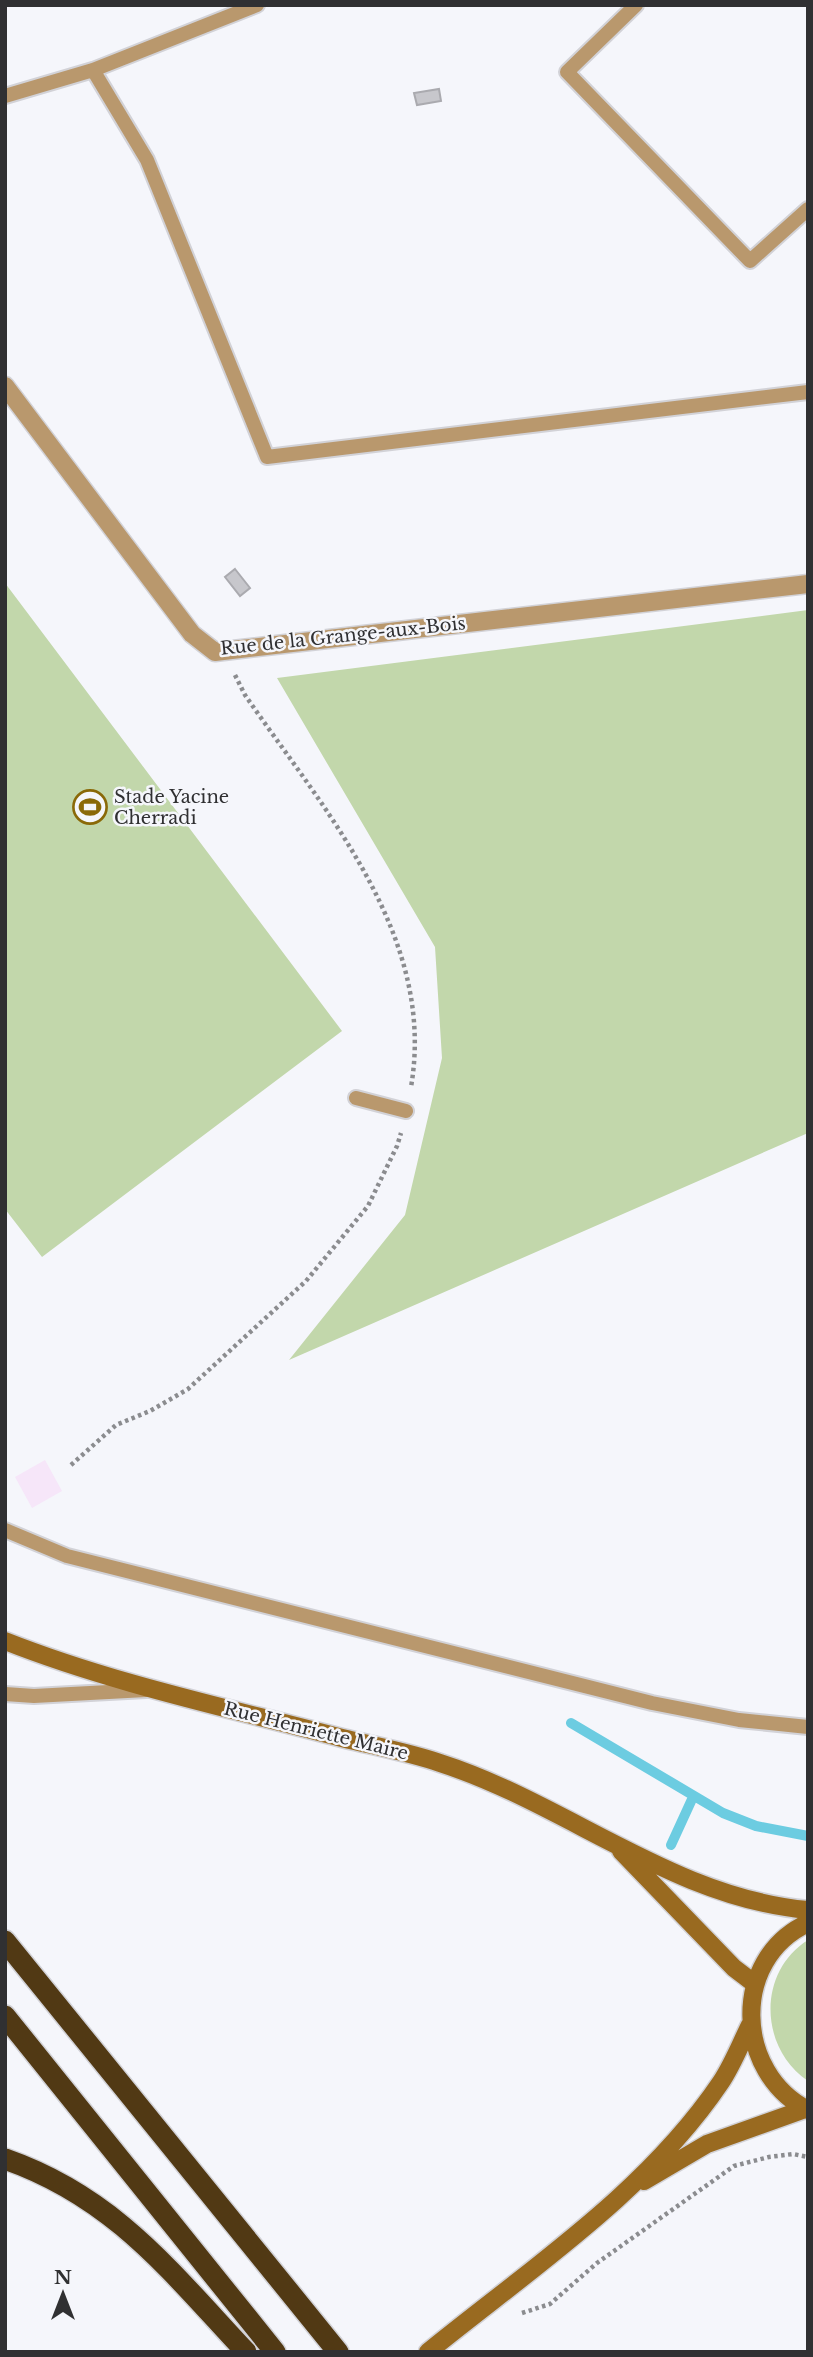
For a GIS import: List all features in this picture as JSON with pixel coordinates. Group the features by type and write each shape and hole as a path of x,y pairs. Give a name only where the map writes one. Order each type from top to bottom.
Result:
{"highway":[{"path":"5,1941 338,2352"},
{"path":"5,2016 275,2352"},
{"path":"5,2159 70,2188 135,2234 246,2352"}],"street":[{"name":"Rue de la Grange-aux-Bois","path":"5,386 192,634 215,652 808,584"},
{"name":"Rue Henriette Maire","path":"5,1641 104,1677 440,1763 559,1813 616,1846 693,1880 765,1904 808,1910"},
{"name":"Rue Henriette Maire","path":"616,1846 664,1898 755,1984"},
{"path":"428,2352 623,2193 688,2127 723,2080 750,2025 755,1984 774,1950 808,1923"},
{"path":"750,2025 762,2065 788,2098 806,2110"},
{"path":"623,2193 707,2144 806,2110"}],"lane":[{"path":"5,96 93,70 257,5"},
{"path":"636,5 567,72 750,261 808,208"},
{"path":"93,70 146,160 267,457 808,392"},
{"path":"356,1098 405,1111"},
{"path":"5,1530 67,1556 652,1703 738,1720 808,1727"},
{"path":"5,1694 33,1696 154,1689"}],"path":[{"path":"71,1465 116,1425 150,1411 188,1389 306,1281 368,1206 397,1146 412,1083 414,1030 405,972 387,913 359,861 245,695 234,674 215,652"},
{"path":"513,2316 550,2304 597,2263 734,2166 793,2154 808,2157"}],"shaded area":[{"path":"45,1460 62,1491 32,1508 15,1477"}],"green space":[{"name":"Stade Yacine Cherradi","path":"5,583 342,1031 42,1257 5,1209"},
{"path":"808,610 808,1133 289,1360 405,1215 442,1058 435,947 277,678"},
{"path":"808,1940 808,2081 792,2067 780,2050 770,2010 780,1971 791,1954"}],"building":[{"path":"439,89 441,101 417,105 414,93"},
{"path":"235,569 250,588 240,596 225,577"}],"waterway":[{"path":"571,1723 723,1813 756,1826 808,1836"},
{"path":"671,1845 693,1797"}],"place":[{"name":"Stade Yacine Cherradi","path":"90,807"}]}
